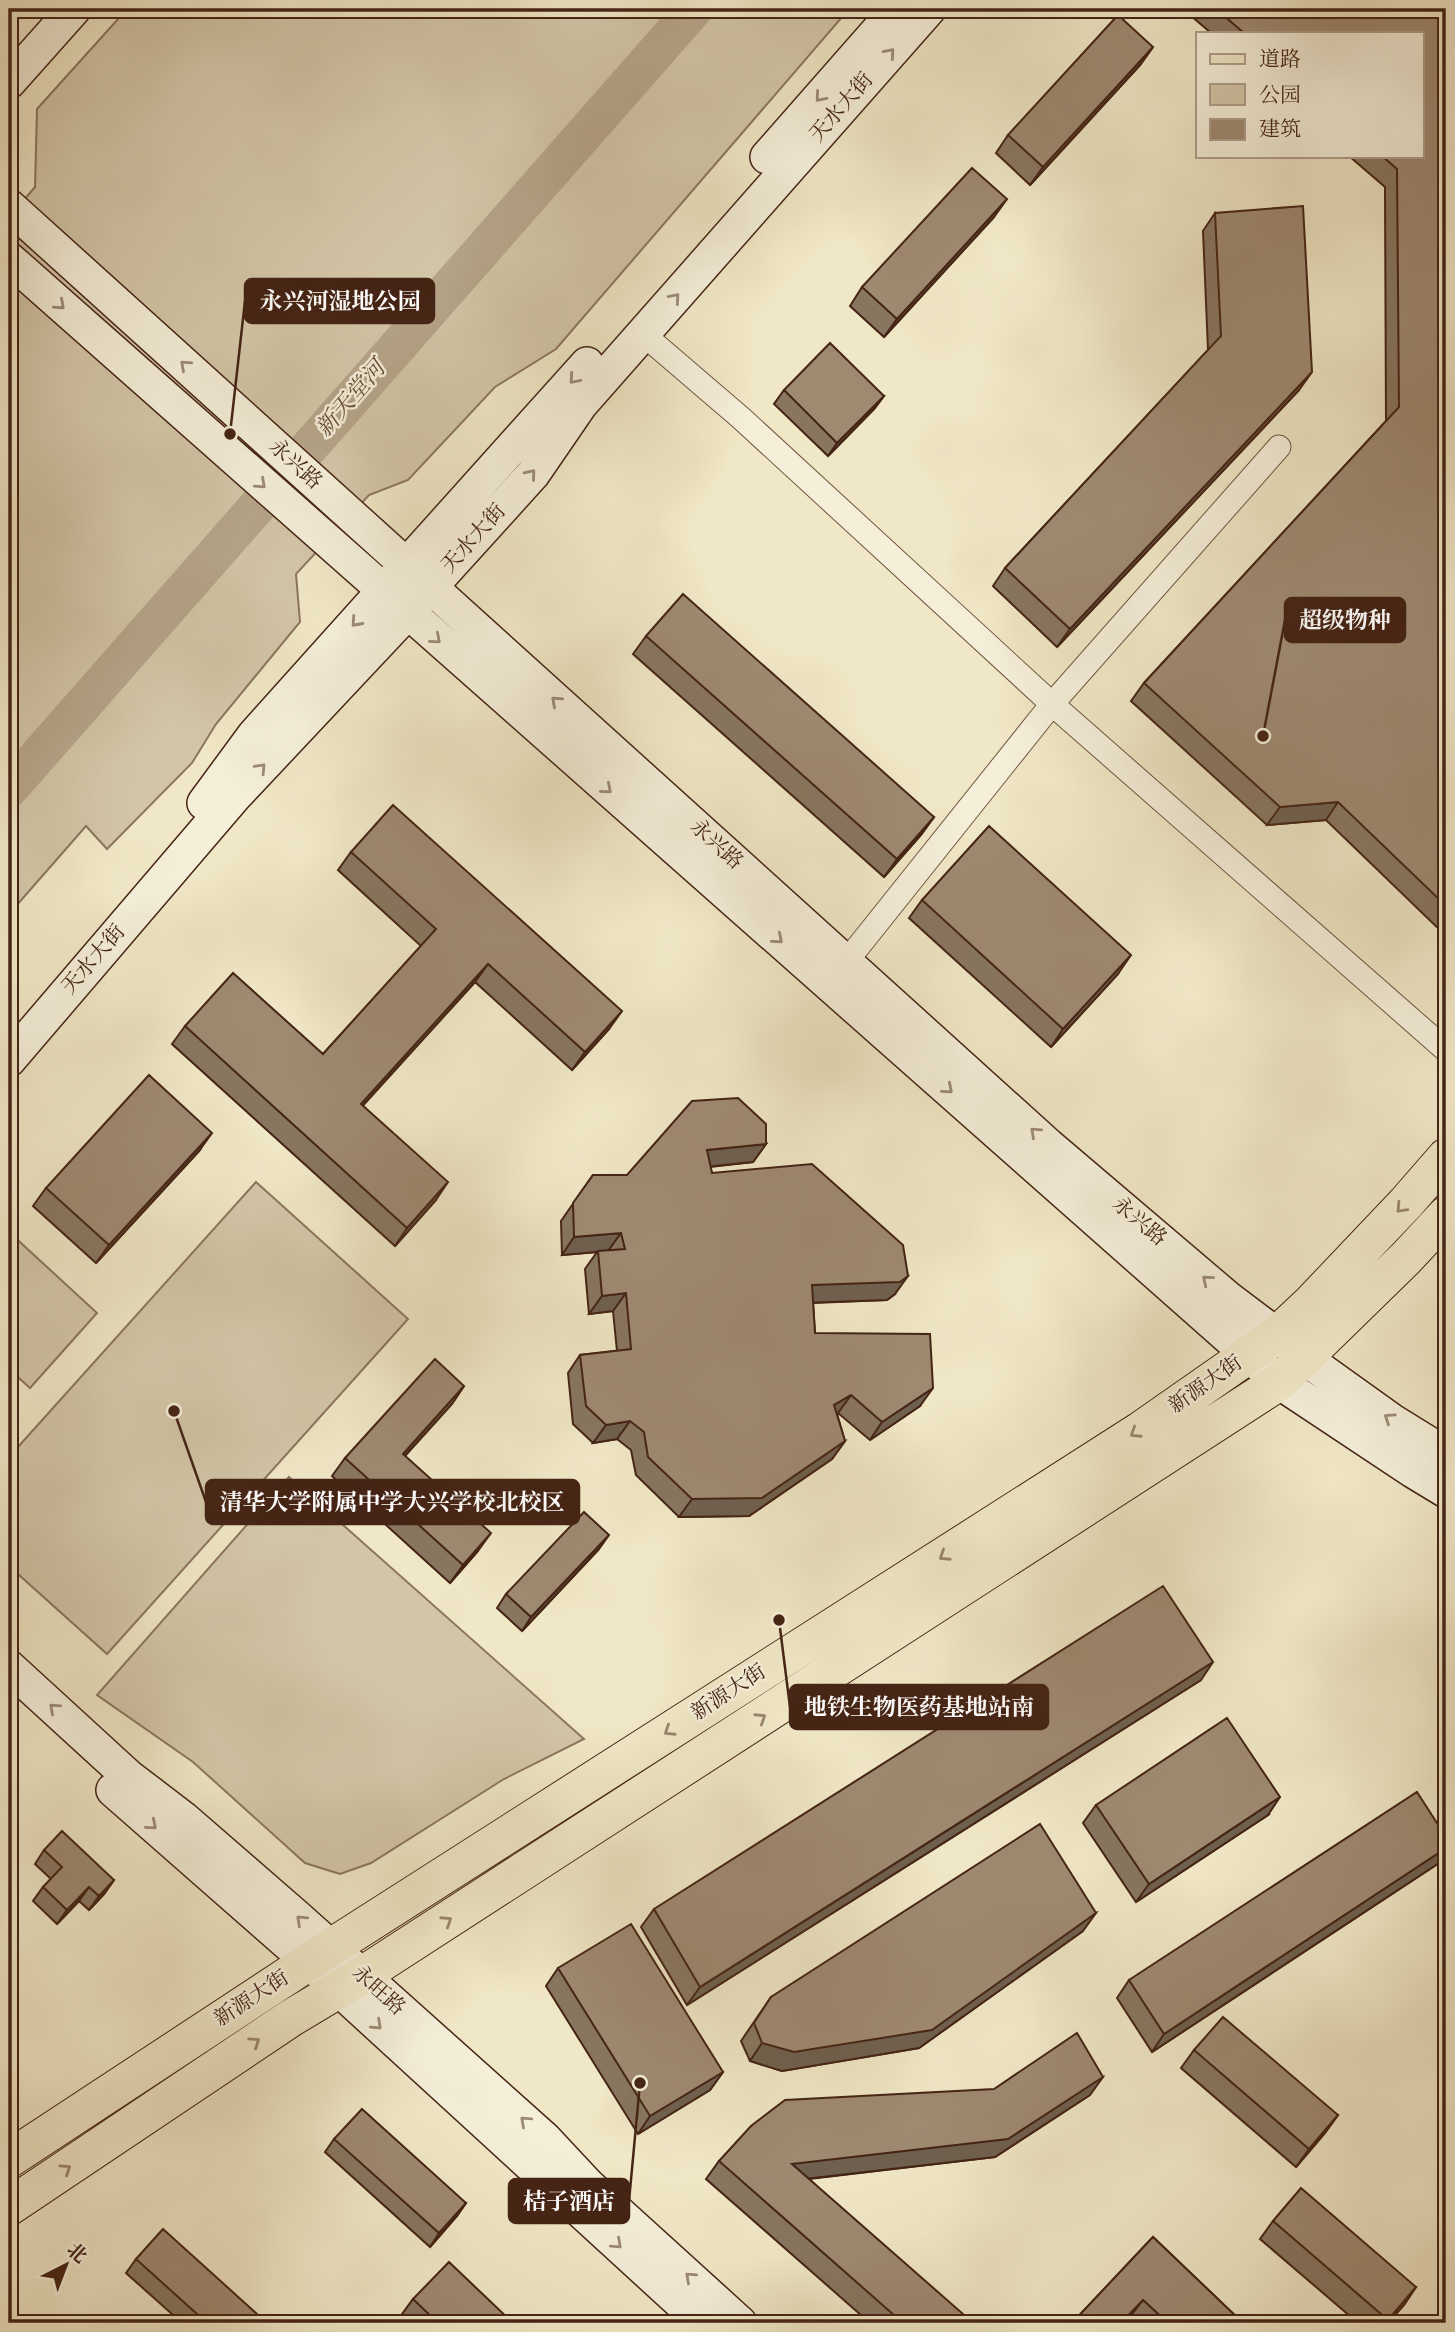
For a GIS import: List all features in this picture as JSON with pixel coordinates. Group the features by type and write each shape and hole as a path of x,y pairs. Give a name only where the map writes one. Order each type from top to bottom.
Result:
{"main road":[{"path":"9,82 74,9"},
{"name":"天水大街","path":"9,1060 418,577 574,379 897,9"},
{"name":"天水大街","path":"418,577 533,474 582,404 929,9"},
{"name":"永兴路","path":"9,206 1048,1145 1229,1299 1277,1357 1391,1420 1446,1454"},
{"name":"永兴路","path":"9,259 395,603 1277,1357 1413,1471 1446,1491"},
{"name":"天水大街","path":"9,1028 207,799 254,735 395,603"},
{"name":"新源大街","path":"9,2159 320,1955 1141,1430 1277,1357 1321,1293 1446,1157"},
{"name":"新源大街","path":"9,2207 291,2018 350,1983 1277,1357 1406,1258 1446,1215"},
{"name":"永旺路","path":"9,1667 128,1776 193,1827 320,1955 704,2323"},
{"name":"永旺路","path":"9,1699 320,1955"},
{"name":"永旺路","path":"350,1983 545,2139 588,2185 740,2323"}],"street":[{"path":"644,333 741,418 1052,704 1446,1050"},
{"path":"846,962 1052,704 1279,447"}],"green space":[{"path":"127,9 849,9 556,349 495,387 408,480 369,495 296,574 300,622 216,724 192,763 107,849 86,826 9,914 9,217 35,187 37,109"},
{"path":"256,1182 408,1319 107,1654 9,1566 9,1457"},
{"path":"9,1232 97,1313 30,1388 9,1369"},
{"path":"289,1477 584,1739 504,1779 371,1863 340,1874 305,1863 193,1762 97,1695"}],"building":[{"path":"1216,9 1446,9 1446,906 1338,802 1280,807 1144,683 1399,407 1397,169 1384,158 1424,158 1424,32 1243,32"},
{"path":"1118,15 1153,47 1043,167 1008,135"},
{"path":"972,168 1007,199 897,319 862,287"},
{"path":"1303,206 1312,372 1070,629 1005,568 1221,336 1215,213"},
{"path":"830,343 884,396 837,443 784,390"},
{"path":"683,594 934,817 897,859 646,636"},
{"path":"393,805 622,1011 585,1052 488,964 361,1104 448,1182 407,1228 185,1026 233,973 323,1054 436,929 351,852"},
{"path":"989,826 1131,955 1063,1029 922,900"},
{"path":"149,1075 212,1133 109,1245 46,1188"},
{"path":"738,1098 766,1124 766,1144 707,1150 712,1173 812,1164 903,1245 908,1276 900,1282 812,1285 815,1333 930,1334 933,1388 882,1422 851,1395 834,1405 845,1441 762,1498 692,1499 648,1457 644,1432 630,1421 606,1425 586,1406 580,1355 631,1349 626,1293 602,1296 598,1251 625,1249 621,1233 574,1237 573,1203 593,1175 627,1175 692,1101"},
{"path":"435,1359 464,1386 403,1454 491,1533 463,1565 345,1458"},
{"path":"584,1512 609,1535 531,1617 506,1594"},
{"path":"1163,1586 1213,1662 700,1987 654,1909"},
{"path":"1227,1718 1280,1797 1149,1884 1096,1805"},
{"path":"1417,1792 1446,1837 1446,1848 1164,2034 1129,1980"},
{"path":"1040,1824 1096,1913 932,2030 794,2052 762,2043 754,2023 771,1997"},
{"path":"62,1831 114,1880 99,1896 89,1887 67,1910 43,1887 62,1867 44,1850"},
{"path":"631,1924 723,2072 650,2116 558,1968"},
{"path":"1223,2017 1338,2115 1309,2149 1194,2050"},
{"path":"1077,2033 1103,2077 1008,2139 792,2164 963,2314 954,2323 903,2323 719,2161 751,2126 785,2100 994,2089"},
{"path":"362,2109 466,2203 439,2233 334,2139"},
{"path":"1301,2188 1416,2287 1388,2320 1273,2221"},
{"path":"163,2229 267,2323 207,2323 136,2259"},
{"path":"1153,2237 1243,2323 1168,2323 1143,2300 1121,2323 1072,2323"},
{"path":"449,2262 513,2323 438,2323 413,2299"}],"waterway":[{"name":"新天堂河","path":"9,789 694,9"}],"place":[{"name":"永兴河湿地公园","path":"230,434"},
{"name":"超级物种","path":"1263,736"},
{"name":"清华大学附属中学大兴学校北校区","path":"174,1411"},
{"name":"地铁生物医药基地站南","path":"779,1620"},
{"name":"桔子酒店","path":"640,2083"}]}
